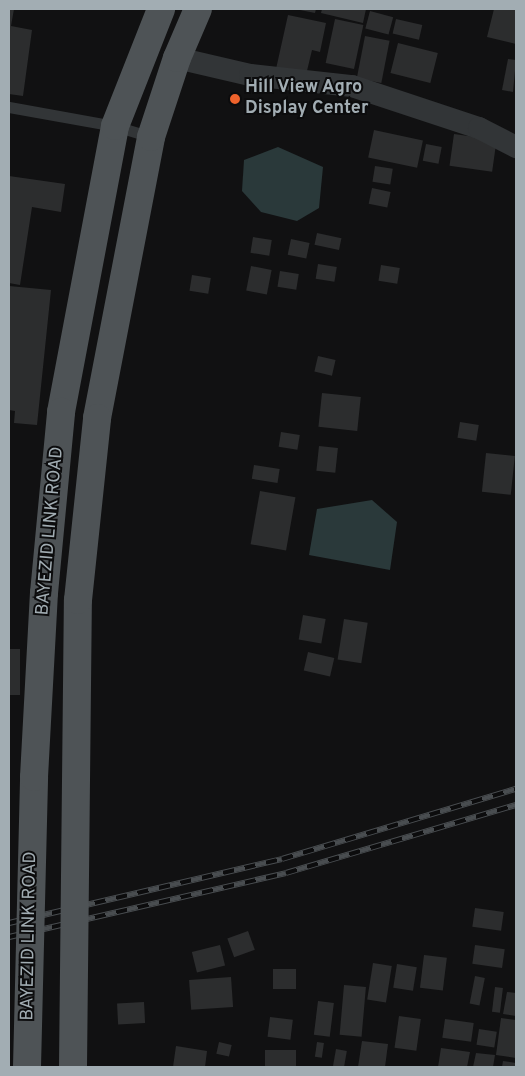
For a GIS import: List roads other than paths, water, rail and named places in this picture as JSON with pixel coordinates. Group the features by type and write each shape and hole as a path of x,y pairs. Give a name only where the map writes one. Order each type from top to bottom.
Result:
{"main road":[{"name":"BAYEZID LINK ROAD","path":"27,1067 34,768 44,593 61,412 115,126 161,9"},
{"name":"BAYEZID LINK ROAD","path":"73,1067 78,600 97,418 152,138 177,58 198,9"}],"street":[{"path":"177,58 250,75 352,86 479,128 516,148"}],"lane":[{"path":"9,107 115,126 152,138"}],"railway":[{"path":"9,923 282,859 516,789"},
{"path":"9,937 286,873 516,805"}],"place":[{"name":"Hill View Agro Display Center","path":"235,99"}]}
